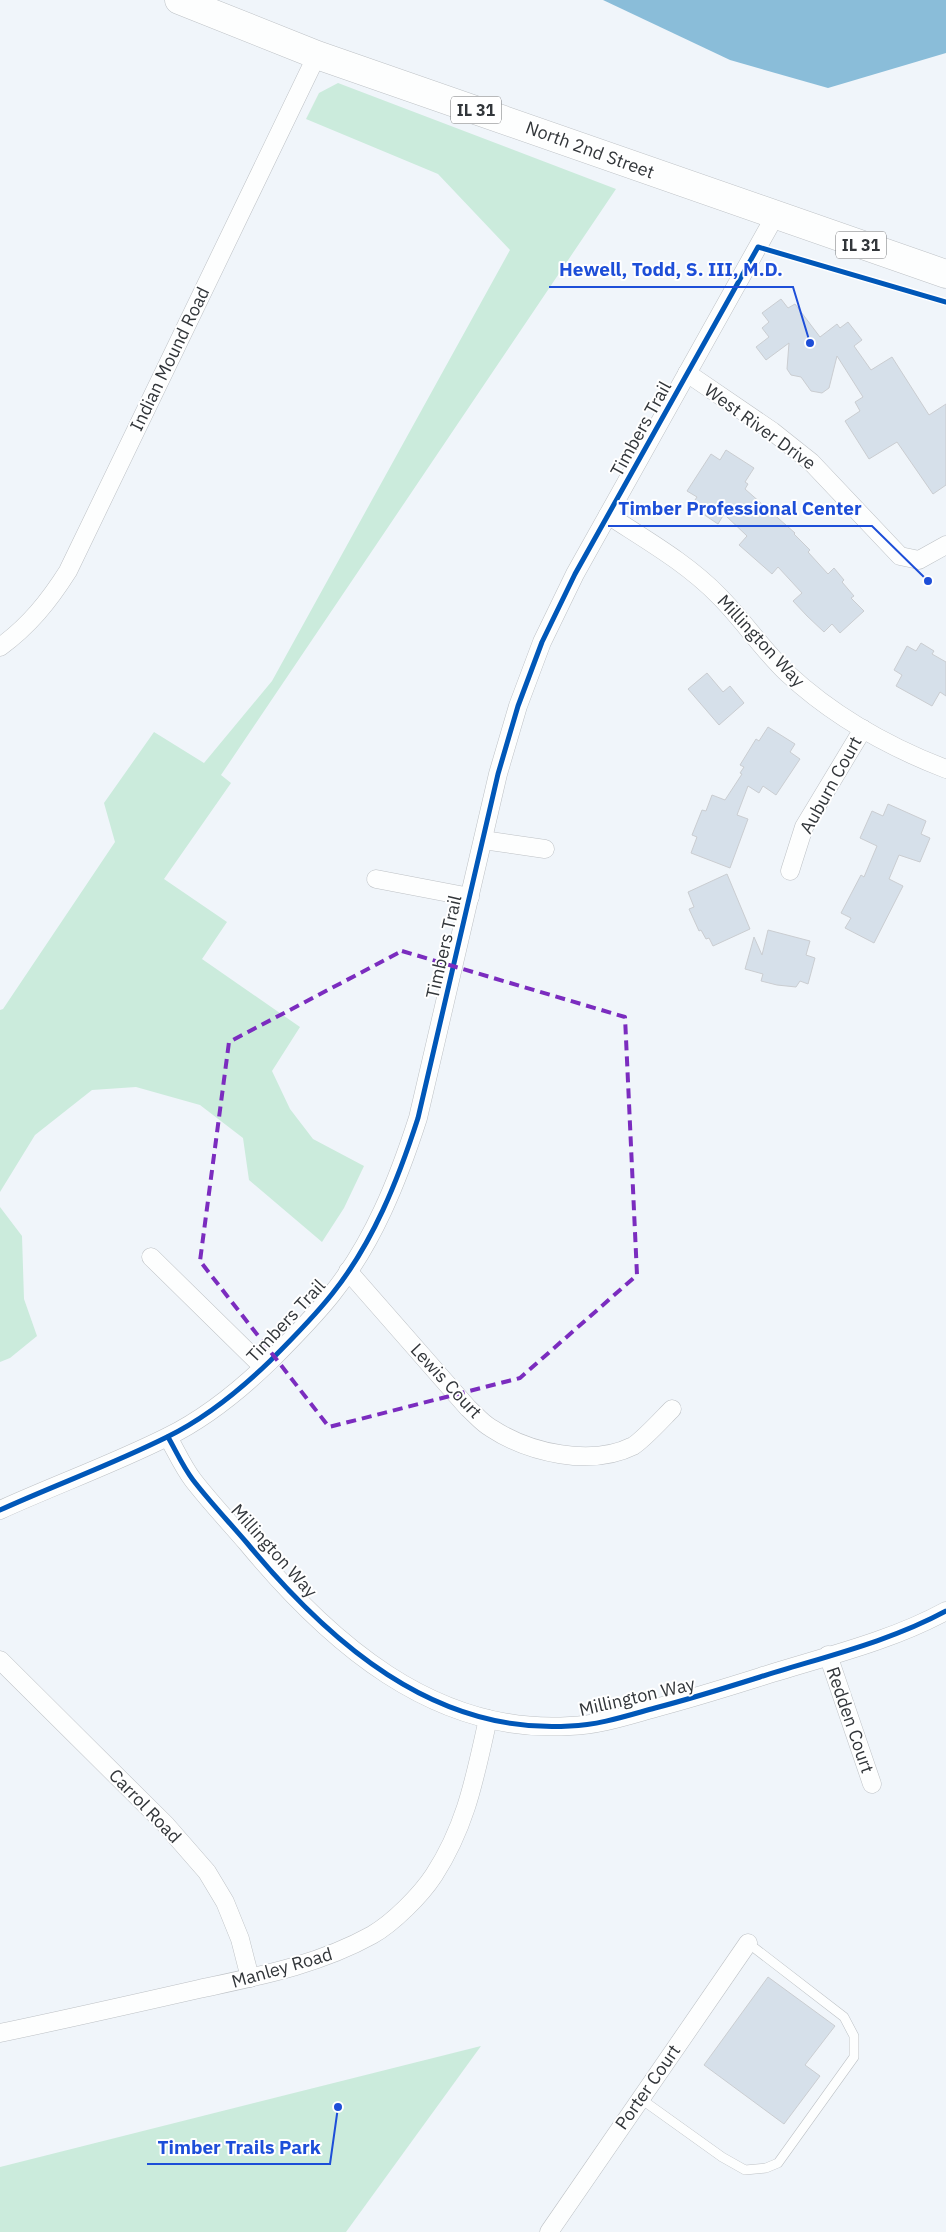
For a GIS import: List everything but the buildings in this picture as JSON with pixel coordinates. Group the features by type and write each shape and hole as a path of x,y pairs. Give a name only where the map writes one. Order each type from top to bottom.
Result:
{"main road":[{"name":"North 2nd Street","path":"179,0 317,55 946,274"}],"street":[{"name":"Indian Mound Road","path":"0,647 31,621 52,598 68,570 317,55"},
{"name":"Timbers Trail","path":"0,1510 168,1437 235,1394 303,1328 333,1294 348,1271 388,1200 408,1151 418,1118 498,774 518,706 542,642 608,515 775,216"},
{"name":"West River Drive","path":"687,373 772,431 811,462 900,556 919,560 946,545"},
{"name":"Millington Way","path":"608,515 696,576 719,596 787,673 815,696 863,728 914,756 946,769"},
{"name":"Auburn Court","path":"790,871 804,827 863,728"},
{"path":"483,840 545,849"},
{"path":"376,879 470,898"},
{"path":"151,1257 263,1367"},
{"name":"Lewis Court","path":"348,1271 468,1408 490,1428 526,1445 559,1454 597,1456 634,1445 672,1409"},
{"name":"Millington Way","path":"168,1437 192,1479 283,1586 320,1621 352,1649 406,1687 451,1708 488,1719 525,1724 568,1726 602,1723 708,1694 910,1630 946,1611"},
{"name":"Redden Court","path":"828,1655 872,1784"},
{"name":"Carrol Road","path":"0,1660 166,1825 207,1872 225,1902 240,1939 250,1978"},
{"name":"Manley Road","path":"0,2033 287,1969 338,1952 374,1934 407,1907 433,1877 449,1850 466,1813 488,1719"},
{"name":"Porter Court","path":"549,2232 748,1942"}],"lane":[{"path":"641,2099 722,2157 745,2170 766,2168 778,2163 854,2057 854,2036 844,2017 748,1942"}],"highlighted area":[{"path":"402,951 625,1017 637,1275 520,1378 329,1427 200,1261 229,1042"}],"green space":[{"path":"338,83 616,189 221,775 231,783 164,879 227,922 202,959 300,1027 272,1071 290,1109 313,1139 364,1166 344,1208 322,1242 249,1180 243,1138 200,1105 136,1087 92,1090 35,1135 0,1192 0,1010 3,1009 115,842 104,803 154,732 204,763 272,681 510,250 438,174 306,119 319,93"},
{"path":"0,1207 22,1236 24,1299 37,1336 10,1358 0,1362"},
{"path":"481,2046 346,2232 0,2232 0,2167"}],"water":[{"path":"603,0 946,0 946,53 828,88 730,60"}],"cycle path":[{"path":"0,1510 147,1447 209,1413 258,1372 302,1328 332,1294 360,1254 393,1187 418,1118 498,774 518,706 542,642 575,574 758,247 946,302"},
{"path":"168,1437 186,1470 199,1488 312,1614 349,1646 388,1675 429,1698 473,1715 520,1725 570,1726 602,1722 694,1697 855,1648 902,1632 946,1611"}],"place":[{"name":"Hewell, Todd, S. III, M.D.","path":"810,343"},
{"name":"Timber Professional Center","path":"928,581"},
{"name":"Timber Trails Park","path":"338,2107"}]}
